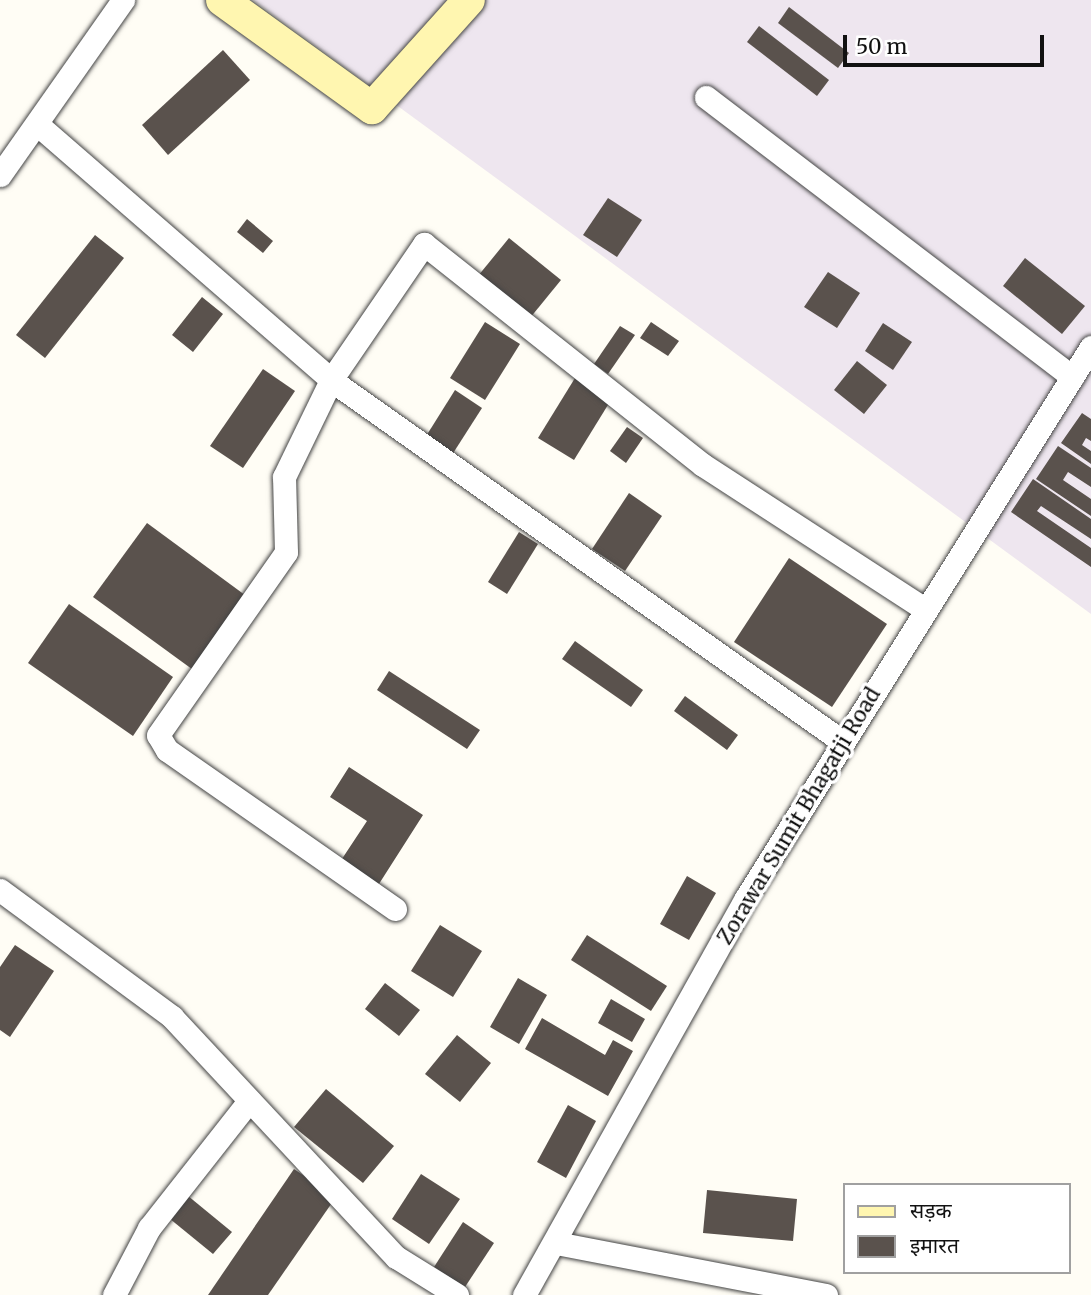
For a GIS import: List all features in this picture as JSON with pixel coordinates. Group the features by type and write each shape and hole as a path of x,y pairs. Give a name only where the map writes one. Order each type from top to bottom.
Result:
{"street":[{"path":"0,175 123,0"},
{"path":"222,0 372,108 469,0"},
{"path":"706,97 1072,377"},
{"path":"37,124 331,380 843,743"},
{"path":"395,909 167,750 158,735 286,552 290,530 281,485 331,380 424,244 703,465 925,609"},
{"name":"Zorawar Sumit Bhagatji Road","path":"524,1295 556,1243 747,898 1091,347"},
{"path":"0,890 172,1017 396,1257 457,1295"},
{"path":"114,1295 149,1228 249,1101"},
{"path":"556,1243 826,1295"}],"shaded area":[{"path":"253,0 1091,0 1091,614"}],"building":[{"path":"789,7 849,53 838,68 778,23"},
{"path":"759,26 829,80 817,96 747,42"},
{"path":"223,50 250,80 168,155 142,125"},
{"path":"608,198 642,220 617,257 583,235"},
{"path":"247,219 273,241 263,253 237,232"},
{"path":"95,235 124,258 45,358 16,335"},
{"path":"509,238 561,280 530,318 478,276"},
{"path":"1025,258 1085,306 1062,334 1003,286"},
{"path":"828,272 860,293 837,328 804,307"},
{"path":"202,297 223,314 193,352 172,335"},
{"path":"485,322 520,344 485,400 450,378"},
{"path":"651,322 679,341 668,356 640,338"},
{"path":"883,323 912,342 893,370 865,351"},
{"path":"620,326 635,335 608,374 594,364"},
{"path":"857,361 887,385 864,414 834,390"},
{"path":"263,369 295,391 243,468 210,446"},
{"path":"575,378 611,400 574,460 538,438"},
{"path":"455,390 482,408 450,458 423,441"},
{"path":"1082,413 1091,419 1091,441 1086,438 1082,445 1091,451 1091,464 1061,443"},
{"path":"627,427 643,438 626,463 610,451"},
{"path":"1058,446 1091,468 1091,487 1068,472 1063,480 1091,499 1091,516 1036,479"},
{"path":"1033,479 1091,519 1091,539 1041,506 1037,511 1091,548 1091,567 1011,512"},
{"path":"629,493 662,516 625,571 592,549"},
{"path":"147,523 249,598 196,672 93,597"},
{"path":"519,532 538,544 507,594 488,582"},
{"path":"789,558 887,624 832,707 734,642"},
{"path":"69,604 173,677 133,736 28,663"},
{"path":"575,641 643,690 631,707 562,659"},
{"path":"389,671 480,730 467,749 377,690"},
{"path":"685,696 738,735 727,750 674,711"},
{"path":"349,767 423,815 370,898 332,874 367,821 330,797"},
{"path":"687,876 716,893 689,940 660,924"},
{"path":"440,925 482,951 453,997 411,971"},
{"path":"587,935 667,986 651,1011 571,960"},
{"path":"15,945 54,971 10,1037 0,1030 0,967"},
{"path":"518,978 547,995 519,1044 490,1027"},
{"path":"385,983 420,1010 399,1036 365,1009"},
{"path":"611,999 645,1019 632,1042 598,1023"},
{"path":"542,1018 605,1055 613,1040 633,1051 608,1096 525,1049"},
{"path":"457,1035 491,1063 460,1102 425,1074"},
{"path":"326,1089 394,1146 363,1183 294,1127"},
{"path":"568,1105 596,1121 566,1178 537,1162"},
{"path":"294,1169 336,1197 268,1295 208,1295"},
{"path":"421,1174 460,1199 429,1244 392,1219"},
{"path":"707,1190 797,1199 793,1241 703,1233"},
{"path":"182,1191 232,1232 213,1254 164,1214"},
{"path":"463,1222 494,1243 465,1287 434,1267"}]}
